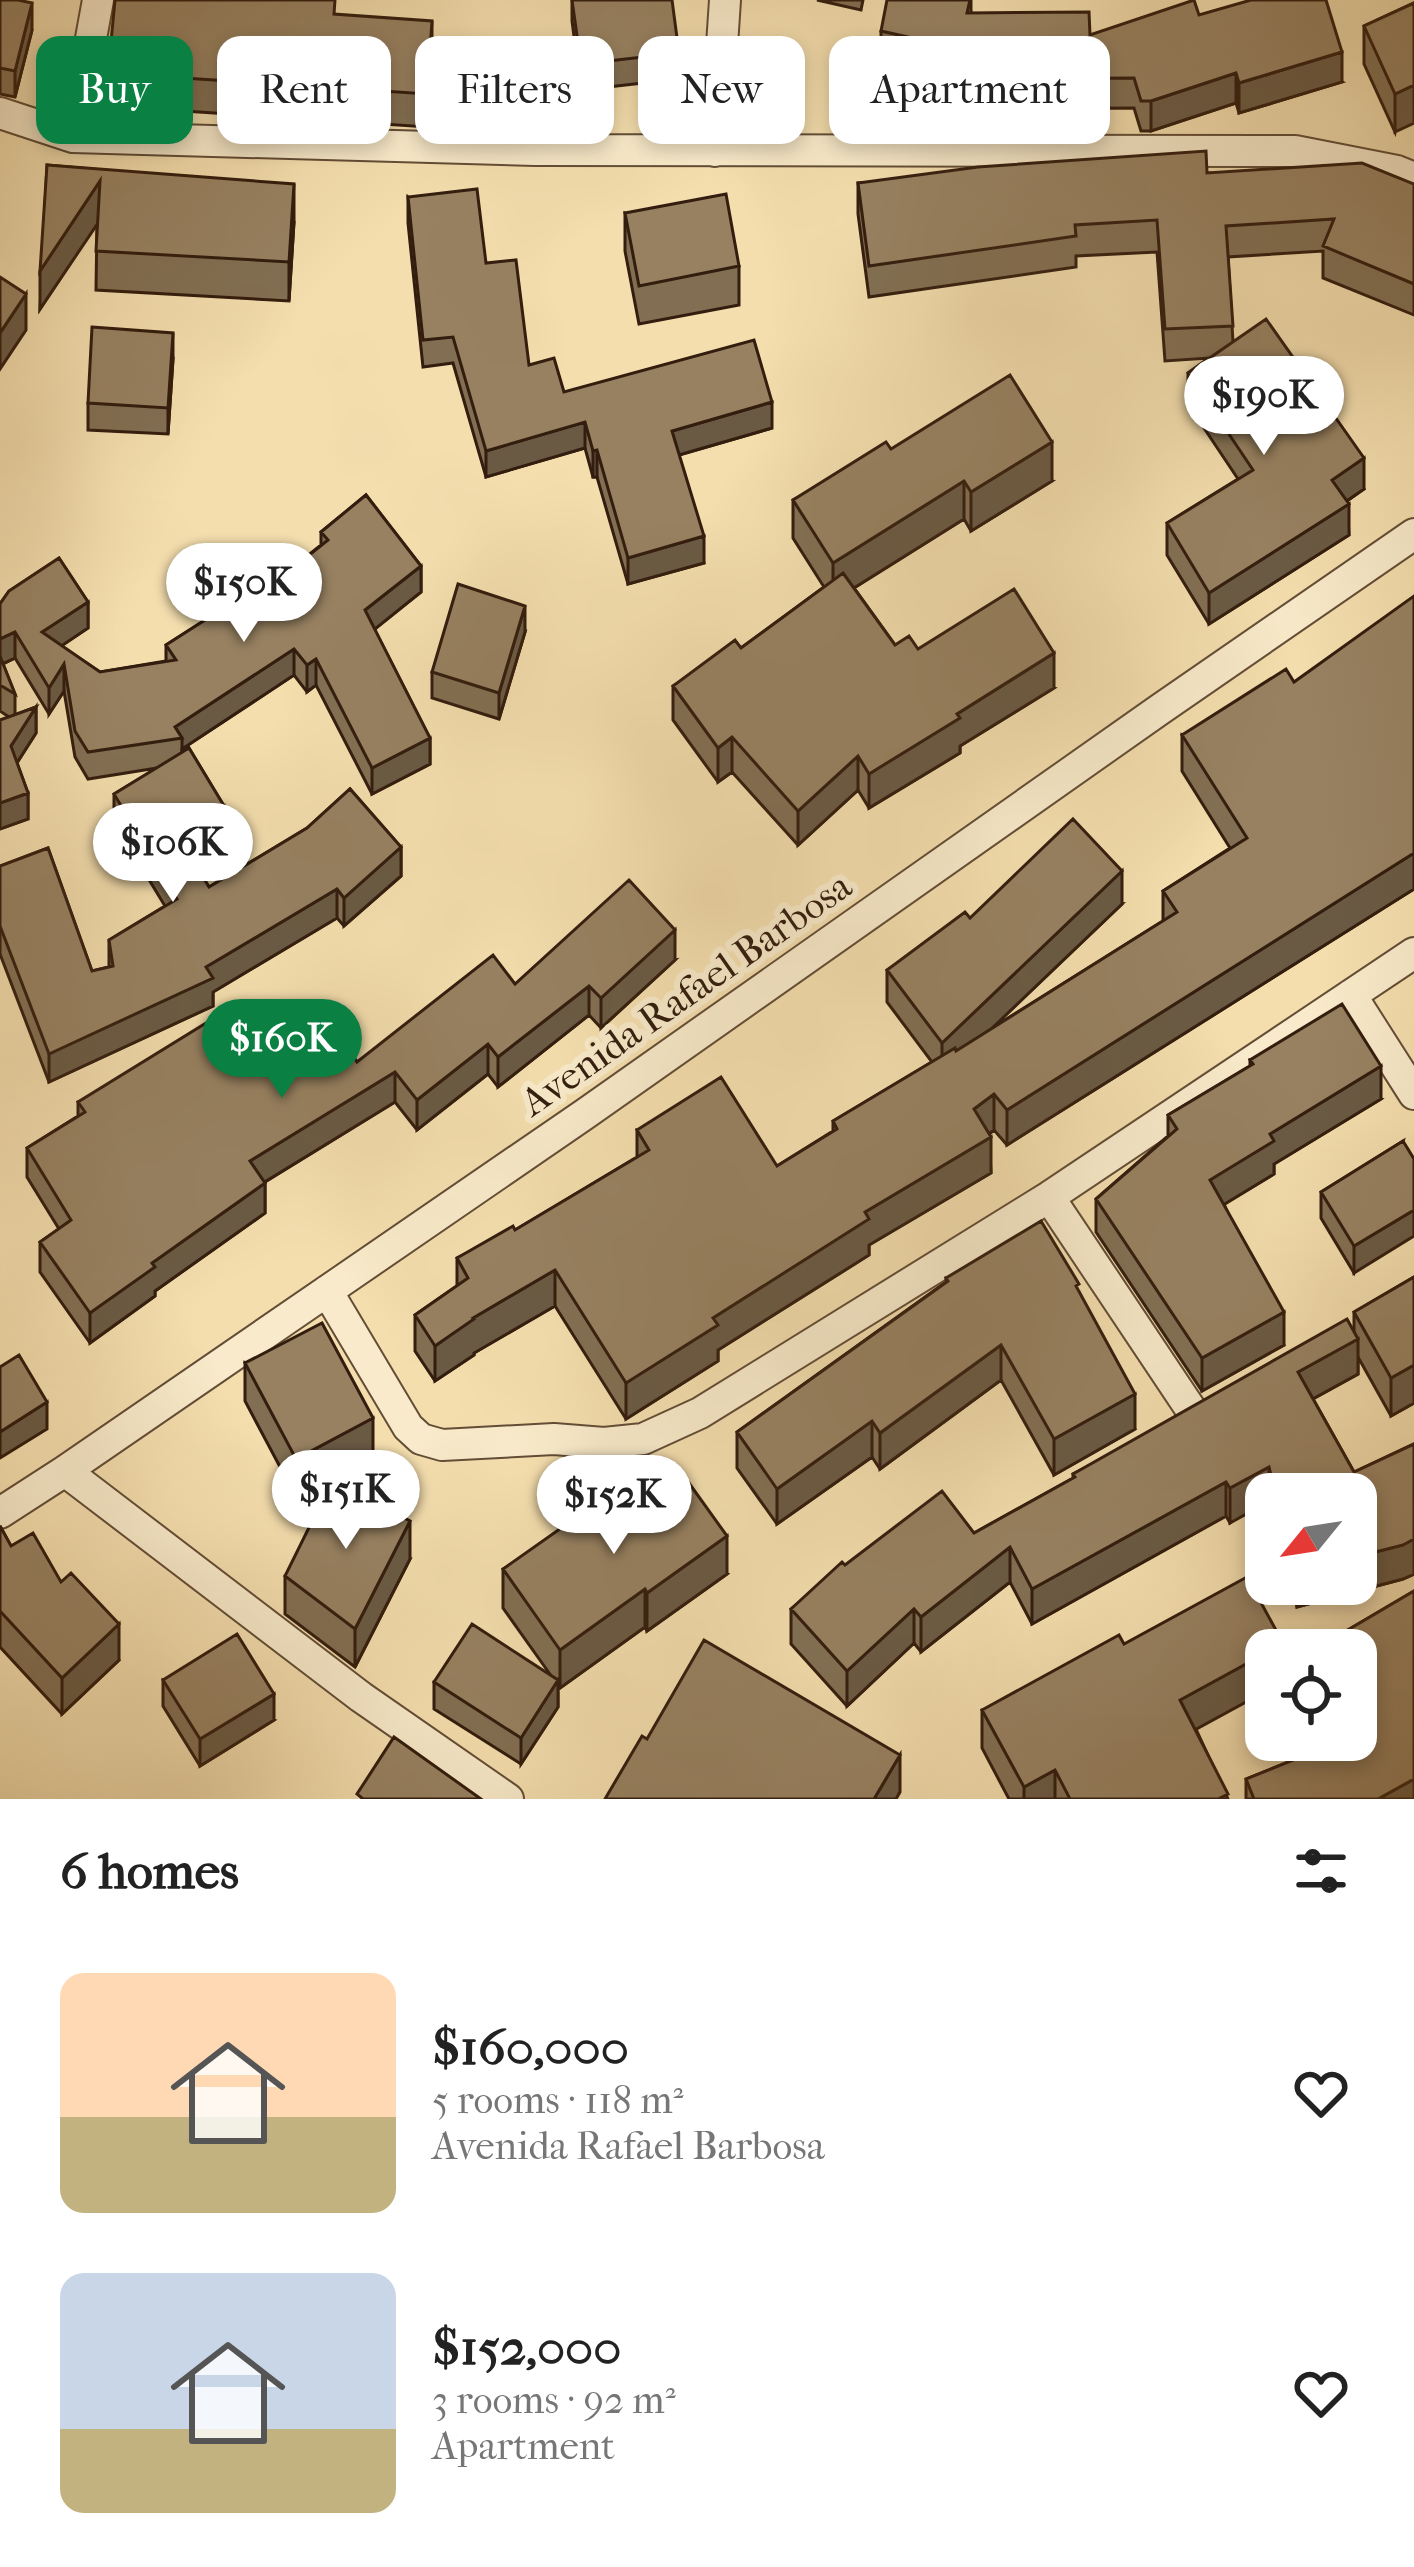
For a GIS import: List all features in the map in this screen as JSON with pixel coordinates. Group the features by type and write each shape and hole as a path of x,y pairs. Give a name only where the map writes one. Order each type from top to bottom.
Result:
{"street":[{"path":"91,36 98,0"},
{"path":"715,151 725,0"},
{"path":"0,113 36,125"},
{"path":"193,140 535,150 1295,151 1414,178"},
{"name":"Avenida Rafael Barbosa","path":"0,1513 327,1291 1414,534"},
{"path":"327,1291 408,1427 421,1439 442,1445 554,1439 604,1443 643,1438 700,1414 1049,1197 1414,953"},
{"path":"1351,995 1414,1094"},
{"path":"1049,1197 1195,1417"},
{"path":"64,1471 361,1697 508,1799"}],"building":[{"path":"0,0 32,3 15,71 0,68"},
{"path":"115,0 335,0 334,14 432,21 431,36 415,36 415,93 391,92 391,36 217,36 217,80 193,79 193,36 112,36"},
{"path":"572,0 672,0 677,36 638,36 638,58 614,60 614,36 577,36"},
{"path":"887,0 970,0 967,13 1089,12 1090,35 1194,0 1199,15 1251,0 1326,0 1342,52 1239,83 1236,73 1141,101 1134,78 1110,78 1110,36 904,36 881,31"},
{"path":"1414,3 1414,85 1395,94 1364,26"},
{"path":"1206,151 1207,173 1362,163 1414,184 1414,284 1323,246 1334,219 1226,226 1233,326 1165,329 1157,220 1075,225 1076,236 869,266 858,183 978,167"},
{"path":"47,165 294,184 289,262 96,251 100,181 40,271"},
{"path":"477,189 486,263 516,260 529,365 554,358 564,392 754,340 772,402 672,431 704,536 628,558 585,422 486,451 453,337 423,340 408,197"},
{"path":"726,194 739,266 639,286 625,213"},
{"path":"0,277 26,294 0,333"},
{"path":"1266,319 1364,458 1332,480 1349,504 1209,593 1167,523 1253,470 1188,373"},
{"path":"92,327 173,333 168,408 88,403"},
{"path":"1010,375 1052,442 971,492 964,481 833,563 793,500 886,442 891,449"},
{"path":"366,495 421,566 365,610 430,738 372,768 316,659 307,665 294,649 175,727 182,738 88,752 75,731 64,664 49,688 15,632 0,639 0,604 9,591 59,558 88,602 42,632 100,672 176,660 166,645 244,595 249,603 328,540 321,532"},
{"path":"843,573 895,645 909,636 918,649 1014,589 1054,653 869,774 858,756 798,811 732,737 718,748 673,686 735,640 741,648"},
{"path":"458,584 525,606 499,693 432,672"},
{"path":"1414,596 1414,853 1007,1110 994,1094 974,1109 991,1137 865,1212 869,1219 713,1318 718,1325 626,1383 555,1270 435,1346 415,1315 468,1278 457,1258 513,1226 515,1230 649,1150 637,1130 721,1077 777,1166 837,1129 833,1121 956,1051 1177,912 1163,891 1247,838 1182,735 1286,669 1294,682"},
{"path":"0,656 15,694 0,685"},
{"path":"36,707 11,746 28,793 0,803 0,720"},
{"path":"189,748 224,806 177,834 209,887 307,828 350,789 401,847 344,898 337,889 206,967 213,978 49,1054 0,926 0,866 48,848 92,971 113,966 109,940 177,899 114,794"},
{"path":"1073,819 1122,871 942,1043 887,970 965,912 970,918"},
{"path":"629,880 675,930 601,998 589,986 498,1057 488,1044 417,1100 395,1072 250,1161 265,1183 90,1313 40,1242 71,1220 27,1148 85,1112 78,1102 232,1007 272,1072 338,1031 357,1062 493,955 515,984"},
{"path":"1342,1004 1381,1066 1270,1134 1274,1141 1210,1180 1284,1312 1202,1358 1096,1199 1177,1129 1168,1115"},
{"path":"1403,1141 1414,1159 1414,1210 1354,1246 1321,1192"},
{"path":"1041,1221 1135,1394 1054,1439 1001,1345 880,1433 872,1421 777,1489 737,1432 948,1281 946,1278"},
{"path":"1414,1277 1414,1365 1391,1378 1354,1312"},
{"path":"1347,1319 1358,1339 1298,1372 1354,1472 1414,1444 1414,1539 1377,1552 1377,1473 1271,1473 1269,1467 1245,1473 1245,1480 1230,1488 1226,1482 1032,1589 1010,1547 921,1617 914,1609 847,1671 791,1609 842,1562 845,1565 942,1491 974,1533 1075,1477 1073,1474"},
{"path":"322,1323 373,1418 296,1459 245,1363"},
{"path":"19,1355 47,1402 0,1432 0,1367"},
{"path":"676,1465 727,1536 560,1650 503,1569 574,1519 583,1531"},
{"path":"332,1481 410,1521 355,1629 285,1576"},
{"path":"0,1526 11,1546 33,1533 61,1582 71,1573 119,1624 62,1678 0,1611"},
{"path":"1245,1578 1245,1605 1262,1605 1275,1629 1245,1629 1245,1664 1180,1700 1228,1794 1218,1799 1070,1799 1055,1770 1024,1787 982,1710 1119,1635 1124,1644"},
{"path":"1414,1591 1414,1779 1378,1799 1254,1799 1246,1779 1291,1761 1377,1761 1377,1629 1349,1629"},
{"path":"472,1624 558,1680 521,1738 434,1682"},
{"path":"237,1634 274,1694 200,1739 163,1680"},
{"path":"704,1640 900,1755 874,1799 605,1799 642,1736 647,1739"},
{"path":"394,1737 481,1799 363,1799 357,1794"}]}
